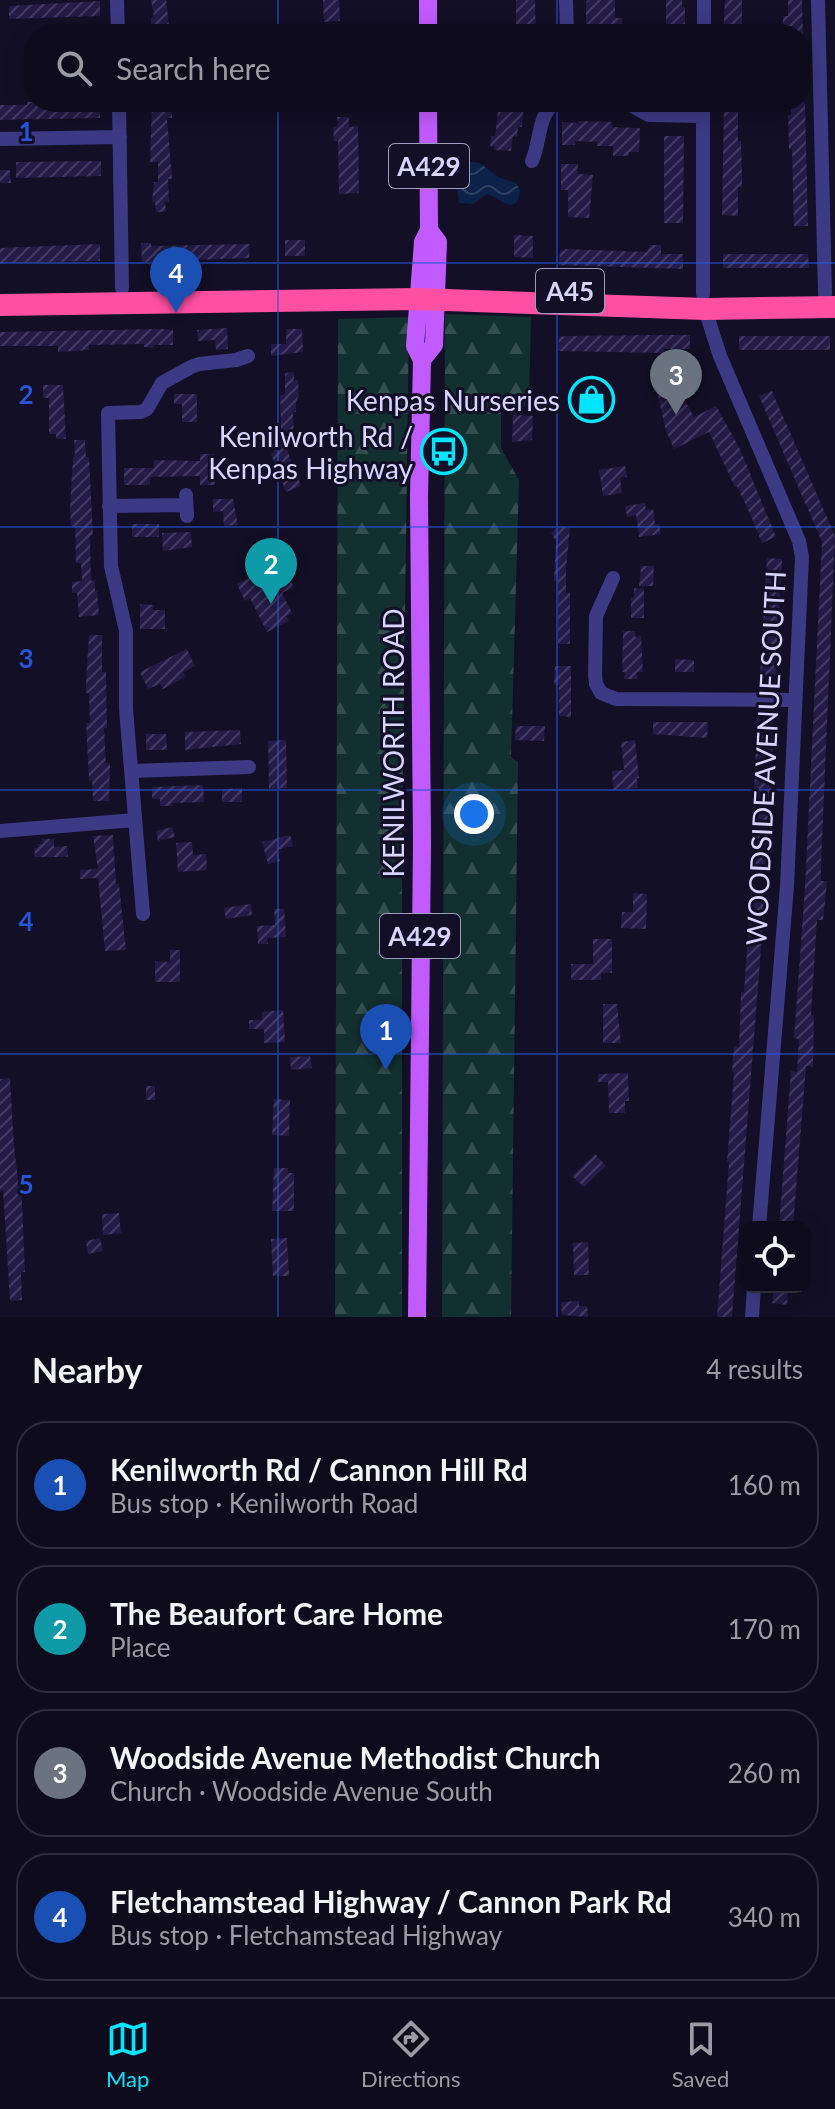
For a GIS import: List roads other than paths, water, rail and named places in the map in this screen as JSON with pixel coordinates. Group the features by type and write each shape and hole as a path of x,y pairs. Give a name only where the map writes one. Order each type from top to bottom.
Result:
{"highway":[{"name":"A45","path":"0,290 122,288 427,293 704,302 832,299"},
{"name":"A45","path":"0,305 427,293"}],"main road":[{"path":"428,0 428,24"},
{"name":"KENILWORTH ROAD","path":"417,1317 422,843 419,496 422,360 415,346 438,242 429,230 428,112"}],"street":[{"path":"117,0 118,24"},
{"path":"566,0 567,24"},
{"path":"704,0 704,24"},
{"path":"818,0 832,299"},
{"path":"119,112 122,288"},
{"path":"532,161 545,112"},
{"path":"643,112 649,115 676,112"},
{"name":"WOODSIDE AVENUE SOUTH","path":"703,112 704,302 720,356 801,549 787,886 759,1221"},
{"path":"0,139 120,137"},
{"path":"143,914 126,709 126,631 111,566 108,413 141,412 147,409 162,383 191,367 248,356"},
{"path":"109,506 186,505"},
{"path":"613,578 596,616 596,684 605,696 616,699 795,700"},
{"path":"131,771 249,767"},
{"path":"0,831 135,820"},
{"path":"752,1317 754,1293"}],"water":[{"path":"459,163 480,163 498,177 516,183 520,190 515,203 507,204 487,194 473,204 459,203 455,171"}],"place":[{"name":"Fletchamstead Highway / Cannon Park Rd","path":"176,313"},
{"name":"Kenpas Nurseries","path":"591,400"},
{"name":"Woodside Avenue Methodist Church","path":"676,415"},
{"name":"Kenilworth Rd / Kenpas Highway","path":"444,452"},
{"name":"The Beaufort Care Home","path":"271,604"},
{"name":"Kenilworth Rd / Cannon Hill Rd","path":"386,1070"}]}
